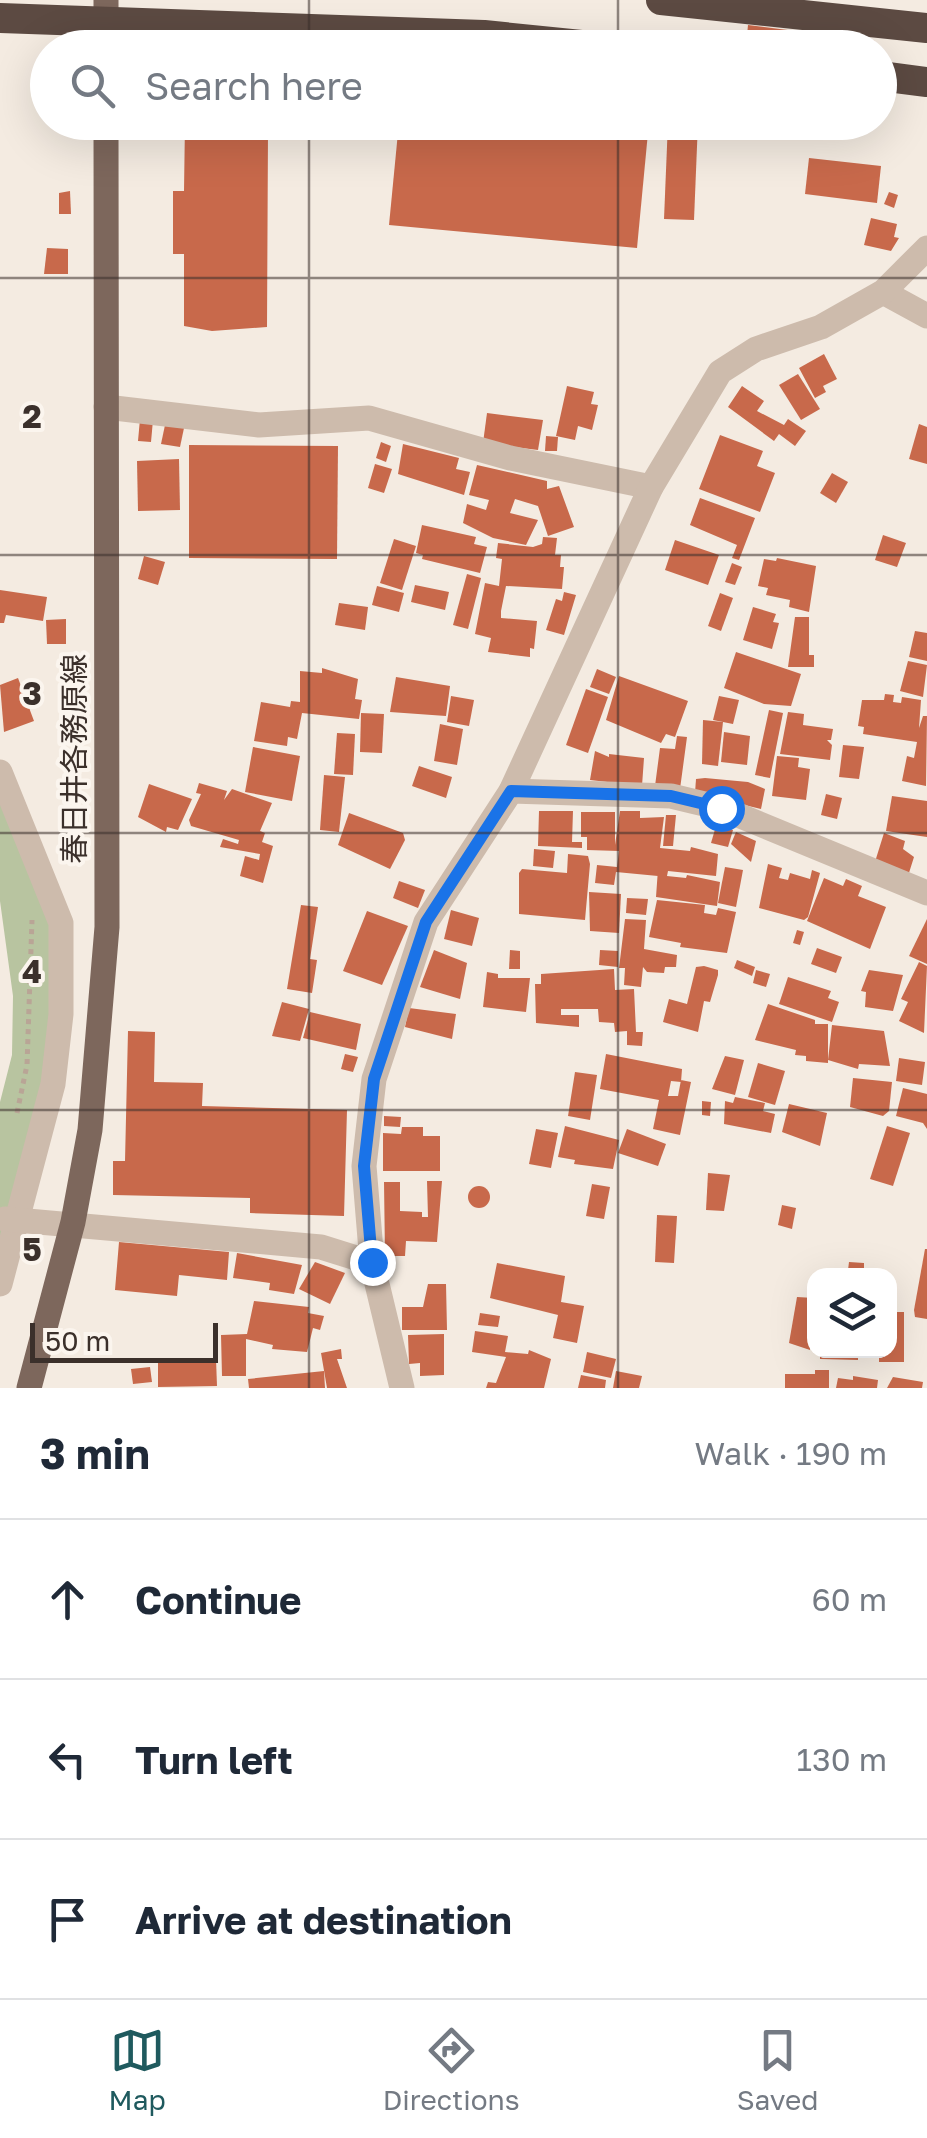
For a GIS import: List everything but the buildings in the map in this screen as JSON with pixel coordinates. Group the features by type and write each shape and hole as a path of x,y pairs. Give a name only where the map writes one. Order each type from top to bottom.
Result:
{"highway":[{"path":"661,0 927,28"},
{"path":"0,18 339,30"},
{"path":"897,78 927,82"}],"main road":[{"name":"春日井各務原線","path":"30,1388 74,1222 99,1058 107,927 106,140"}],"street":[{"path":"402,1388 372,1262 364,1166 374,1079 426,922 511,791 651,487 720,372 756,350 821,327 883,292 927,248"},
{"path":"883,292 927,316"},
{"path":"106,407 259,425 368,418 510,458 651,487"},
{"path":"0,772 61,923 62,1014 53,1084 9,1219 0,1284"},
{"path":"511,791 671,796 721,808 927,892"},
{"path":"9,1219 322,1247 372,1262"}],"path":[{"path":"16,1121 27,1065 32,906"}],"green space":[{"path":"0,788 52,932 51,1044 0,1259 0,1102 12,1055 13,996 0,901"}],"route":[{"path":"372,1262 364,1166 374,1079 426,922 511,791 671,796 721,808"}]}
